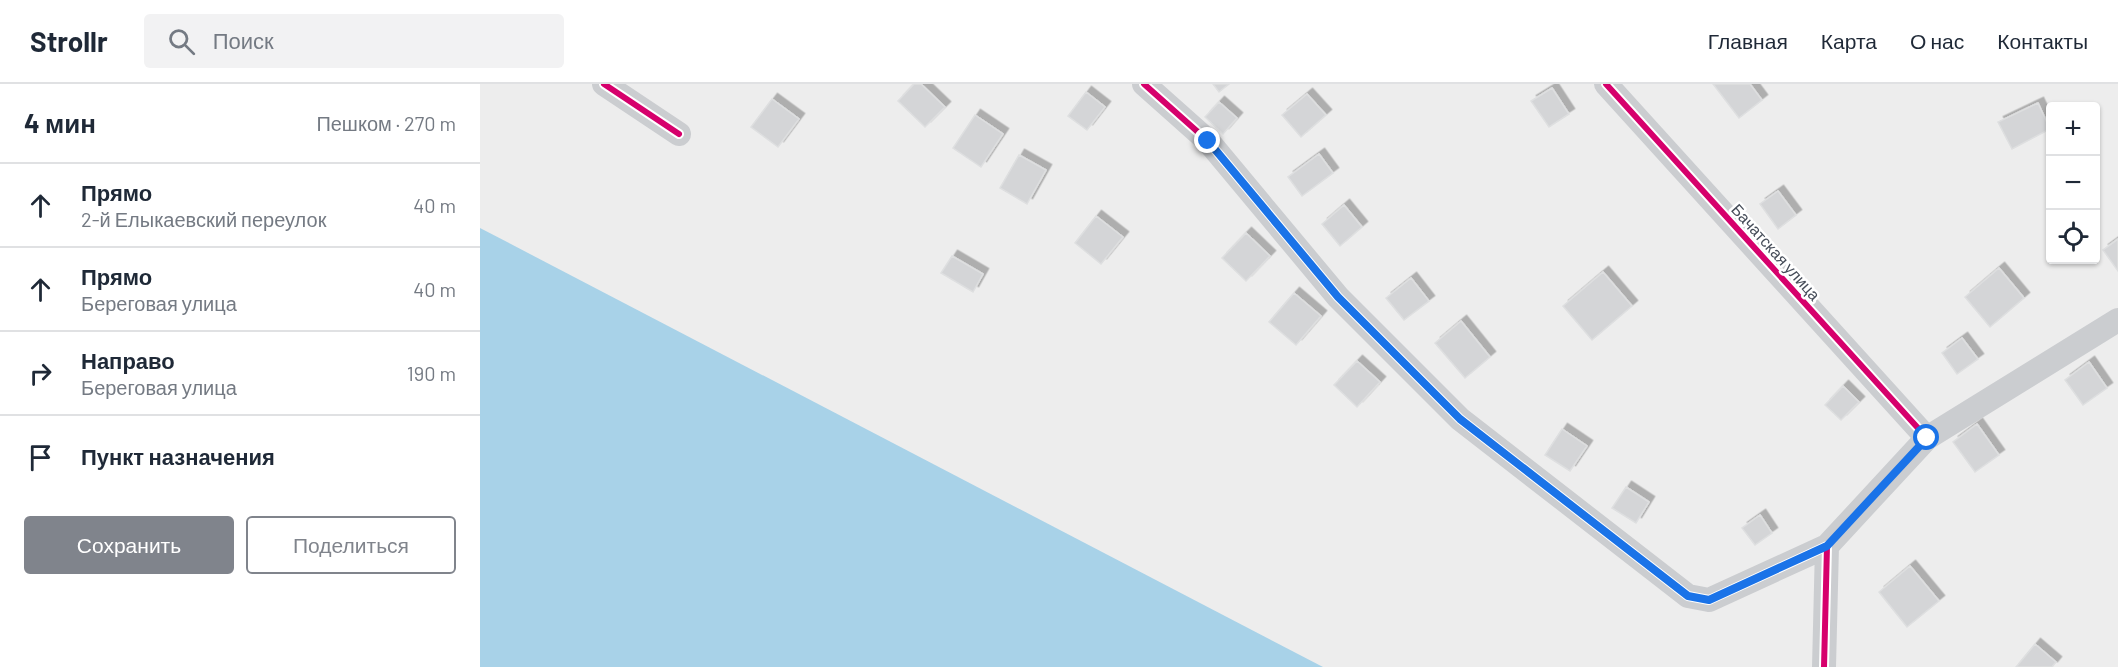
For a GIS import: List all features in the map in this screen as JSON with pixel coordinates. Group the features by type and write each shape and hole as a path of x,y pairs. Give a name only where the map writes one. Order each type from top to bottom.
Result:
{"street":[{"path":"604,84 679,134"},
{"path":"1144,84 1208,141 1338,297 1460,419 1688,596 1709,600 1827,546 1927,438 2118,320"},
{"name":"Бачатская улица","path":"1606,84 1927,438"},
{"path":"1824,667 1827,546"}],"water":[{"path":"480,228 1323,667 480,667"}],"building":[{"path":"914,84 921,84 945,107 925,127 898,101"},
{"path":"1213,84 1229,84 1219,92"},
{"path":"1713,84 1750,84 1762,100 1739,118"},
{"path":"1552,88 1569,114 1549,127 1531,101"},
{"path":"1086,92 1105,107 1087,130 1068,116"},
{"path":"1307,94 1326,115 1301,137 1282,115"},
{"path":"772,99 799,119 778,147 751,127"},
{"path":"1219,102 1237,118 1223,134 1205,117"},
{"path":"2038,103 2046,120 2046,131 2012,149 1998,122"},
{"path":"975,115 1003,134 981,167 953,148"},
{"path":"1319,154 1333,173 1302,196 1288,177"},
{"path":"1019,155 1046,170 1027,204 1000,188"},
{"path":"1778,191 1796,215 1778,229 1760,204"},
{"path":"1344,205 1362,227 1340,246 1322,224"},
{"path":"1096,216 1123,237 1101,264 1075,243"},
{"path":"1246,233 1270,256 1246,281 1222,258"},
{"path":"2118,239 2118,271 2103,250"},
{"path":"952,256 983,274 973,292 941,273"},
{"path":"1999,268 2024,298 1990,327 1965,297"},
{"path":"1603,272 1632,306 1592,340 1563,306"},
{"path":"1411,278 1429,301 1404,320 1386,298"},
{"path":"1294,293 1321,316 1296,345 1269,322"},
{"path":"1461,321 1490,357 1465,378 1435,343"},
{"path":"1962,338 1978,359 1957,374 1942,353"},
{"path":"1357,361 1380,382 1357,407 1334,385"},
{"path":"2089,362 2107,388 2083,405 2065,380"},
{"path":"1843,386 1859,402 1841,420 1825,405"},
{"path":"1977,424 1999,455 1975,472 1953,442"},
{"path":"1562,429 1587,446 1570,471 1545,455"},
{"path":"1626,487 1649,502 1636,523 1612,508"},
{"path":"1760,515 1772,533 1755,545 1742,528"},
{"path":"1910,566 1939,601 1907,627 1879,592"},
{"path":"2035,644 2056,662 2052,667 2016,667"}],"cycle path":[{"path":"604,84 679,134"},
{"path":"1144,84 1208,141 1338,297 1460,419 1688,596 1709,600 1827,546 1824,667"},
{"path":"1606,84 1927,438"}],"route":[{"path":"1208,141 1338,297 1460,419 1688,596 1709,600 1827,546 1927,438"}]}
